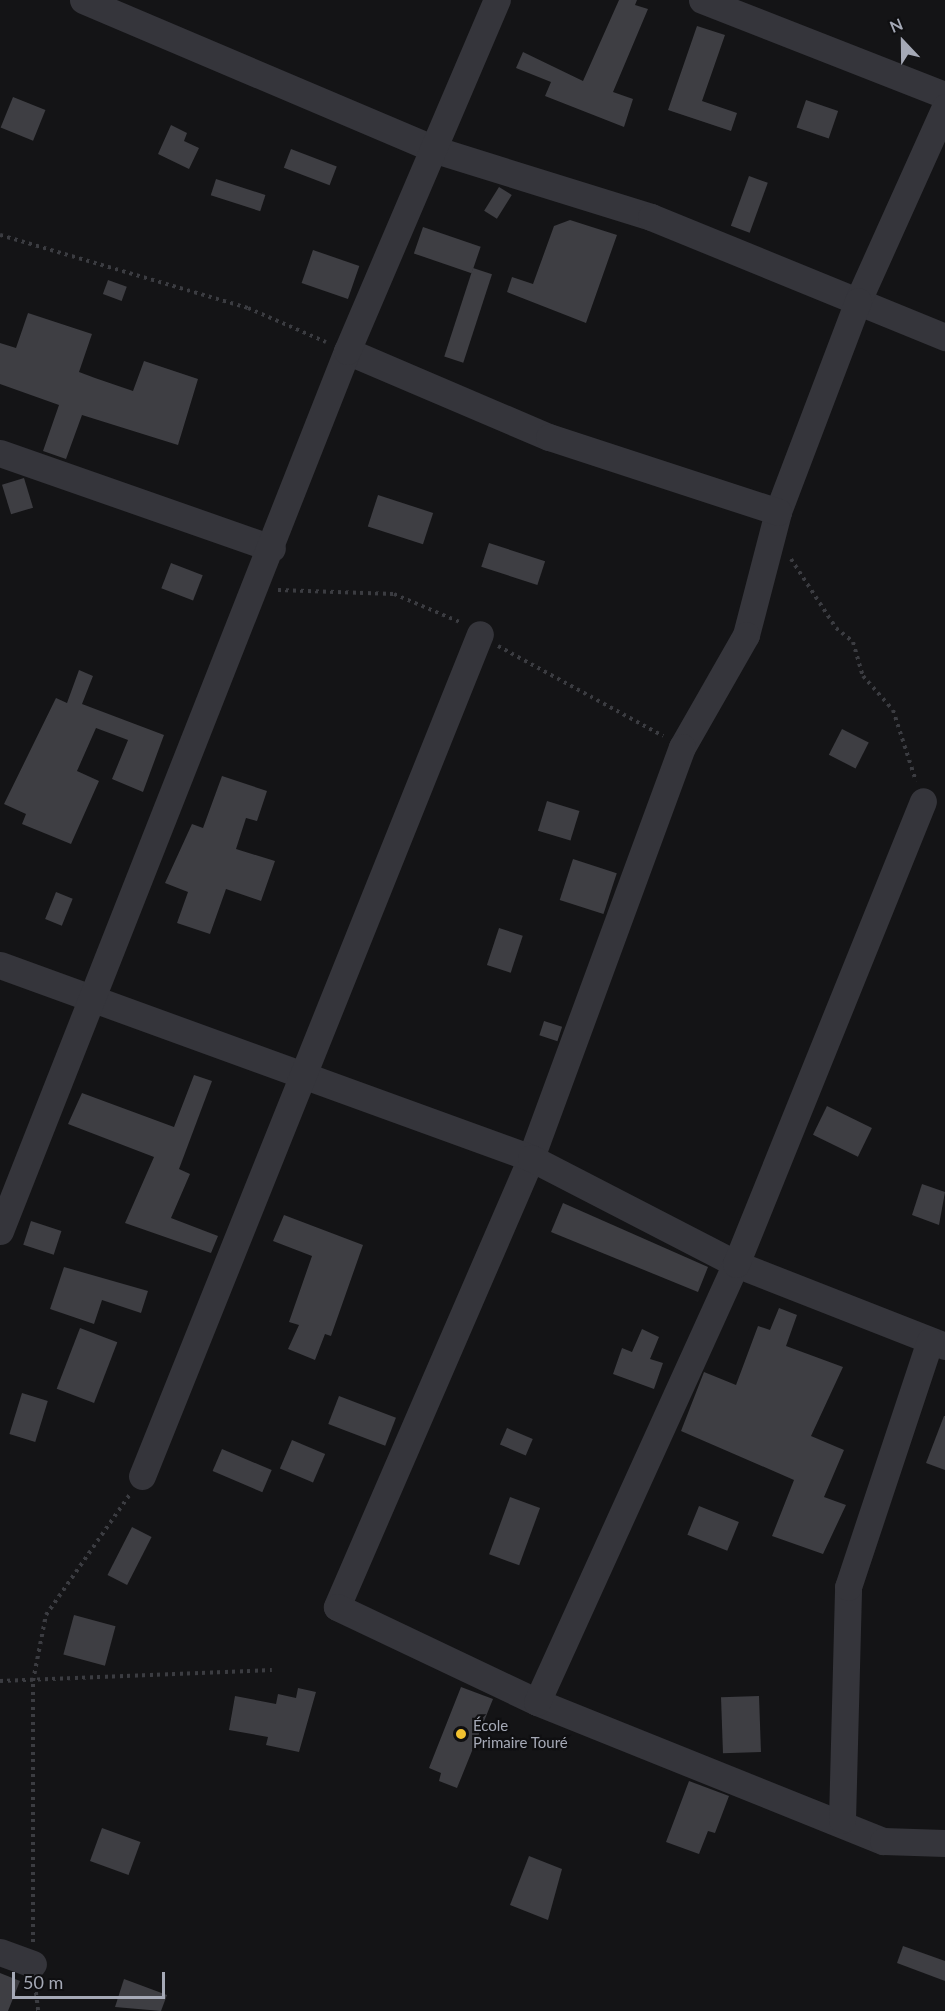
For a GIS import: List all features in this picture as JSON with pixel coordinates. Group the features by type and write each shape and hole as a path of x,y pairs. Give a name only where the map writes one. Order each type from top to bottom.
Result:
{"street":[{"path":"83,0 436,150 651,217 945,337"},
{"path":"0,1231 89,1001 272,548 347,351 436,150 497,0"},
{"path":"702,0 945,94"},
{"path":"945,107 858,302 778,512 746,635 682,747 531,1158 337,1607 537,1702 842,1821 883,1841 945,1843"},
{"path":"347,351 549,437 778,512"},
{"path":"0,453 272,548"},
{"path":"142,1476 299,1075 480,634"},
{"path":"537,1702 736,1264 923,801"},
{"path":"0,964 89,1001 531,1158 736,1264 938,1343 849,1587 842,1821"},
{"path":"0,1952 33,1964"}],"path":[{"path":"0,235 248,308 347,351"},
{"path":"786,552 836,628 853,642 863,676 893,710 923,801"},
{"path":"38,2011 33,1964 33,1681 46,1615 142,1476"},
{"path":"0,1681 272,1670"}],"building":[{"path":"619,0 637,0 635,5 648,9 613,92 633,99 624,127 545,96 551,82 516,68 523,52 583,81"},
{"path":"697,26 725,35 702,101 737,113 731,131 668,110"},
{"path":"13,97 45,110 33,141 1,128"},
{"path":"806,100 838,111 829,138 797,127"},
{"path":"171,125 187,133 184,141 199,148 189,169 158,154"},
{"path":"291,149 337,167 330,185 284,168"},
{"path":"749,176 768,183 750,233 731,226"},
{"path":"216,179 265,195 260,211 211,195"},
{"path":"499,187 512,195 497,219 484,211"},
{"path":"570,220 617,235 586,323 507,292 512,277 533,284 554,226"},
{"path":"423,227 481,247 472,273 414,253"},
{"path":"313,250 359,266 348,299 302,283"},
{"path":"473,268 492,274 463,363 444,356"},
{"path":"108,280 127,287 122,301 103,294"},
{"path":"28,313 92,334 79,372 133,391 144,361 198,379 178,445 82,415 66,459 43,451 59,405 0,384 0,343 16,348"},
{"path":"24,478 33,508 11,514 2,485"},
{"path":"378,495 433,513 423,544 368,526"},
{"path":"489,543 545,561 537,585 481,567"},
{"path":"171,563 203,575 193,600 161,588"},
{"path":"79,670 93,676 82,704 164,735 143,792 112,779 128,740 96,728 77,771 99,781 71,844 22,824 26,814 4,804 56,698 67,703"},
{"path":"842,729 869,743 856,768 829,755"},
{"path":"222,776 267,791 257,821 246,818 236,849 275,861 261,901 226,889 210,934 177,923 188,892 165,883 192,824 203,828"},
{"path":"547,801 580,811 570,841 538,831"},
{"path":"573,859 617,873 603,914 560,900"},
{"path":"56,892 73,899 62,926 45,919"},
{"path":"499,928 523,936 511,973 487,965"},
{"path":"544,1021 562,1027 557,1041 539,1035"},
{"path":"194,1075 212,1081 179,1169 190,1174 171,1218 218,1236 211,1253 125,1223 154,1157 68,1124 82,1093 174,1127"},
{"path":"827,1106 872,1128 858,1157 813,1135"},
{"path":"922,1184 945,1192 939,1225 912,1215"},
{"path":"563,1203 708,1267 698,1292 551,1232"},
{"path":"284,1215 363,1245 331,1336 325,1334 315,1360 288,1349 299,1325 289,1322 312,1256 273,1241"},
{"path":"31,1221 61,1231 54,1255 23,1245"},
{"path":"64,1267 148,1291 141,1313 102,1300 94,1324 50,1309"},
{"path":"779,1308 797,1315 786,1346 843,1367 811,1436 844,1450 824,1497 846,1505 823,1554 772,1536 794,1480 681,1431 704,1372 736,1385 758,1326 770,1330"},
{"path":"80,1328 117,1342 94,1403 57,1389"},
{"path":"642,1329 659,1337 650,1359 663,1363 654,1389 613,1374 622,1348 632,1352"},
{"path":"22,1393 48,1401 35,1442 9,1434"},
{"path":"339,1396 396,1418 385,1446 328,1424"},
{"path":"945,1416 945,1470 926,1463"},
{"path":"507,1428 533,1439 526,1456 500,1445"},
{"path":"292,1440 325,1454 313,1483 280,1469"},
{"path":"222,1449 272,1470 262,1492 213,1471"},
{"path":"510,1497 540,1508 519,1565 489,1554"},
{"path":"699,1506 739,1522 727,1551 687,1535"},
{"path":"132,1527 152,1537 127,1585 107,1575"},
{"path":"74,1615 116,1626 105,1666 63,1655"},
{"path":"461,1687 493,1699 457,1788 439,1781 441,1773 429,1768"},
{"path":"298,1688 316,1692 299,1752 266,1745 268,1737 229,1730 235,1696 276,1704 278,1694 296,1698"},
{"path":"759,1696 761,1752 723,1753 721,1697"},
{"path":"689,1781 729,1796 715,1833 708,1831 699,1854 666,1842"},
{"path":"102,1828 141,1842 129,1875 90,1861"},
{"path":"529,1856 562,1869 548,1920 510,1905"},
{"path":"903,1946 945,1961 945,1981 897,1963"},
{"path":"0,1973 20,1981 8,2011 0,2011"},
{"path":"124,1979 167,1995 161,2011 115,2007"}],"place":[{"name":"École Primaire Touré","path":"461,1734"}]}
